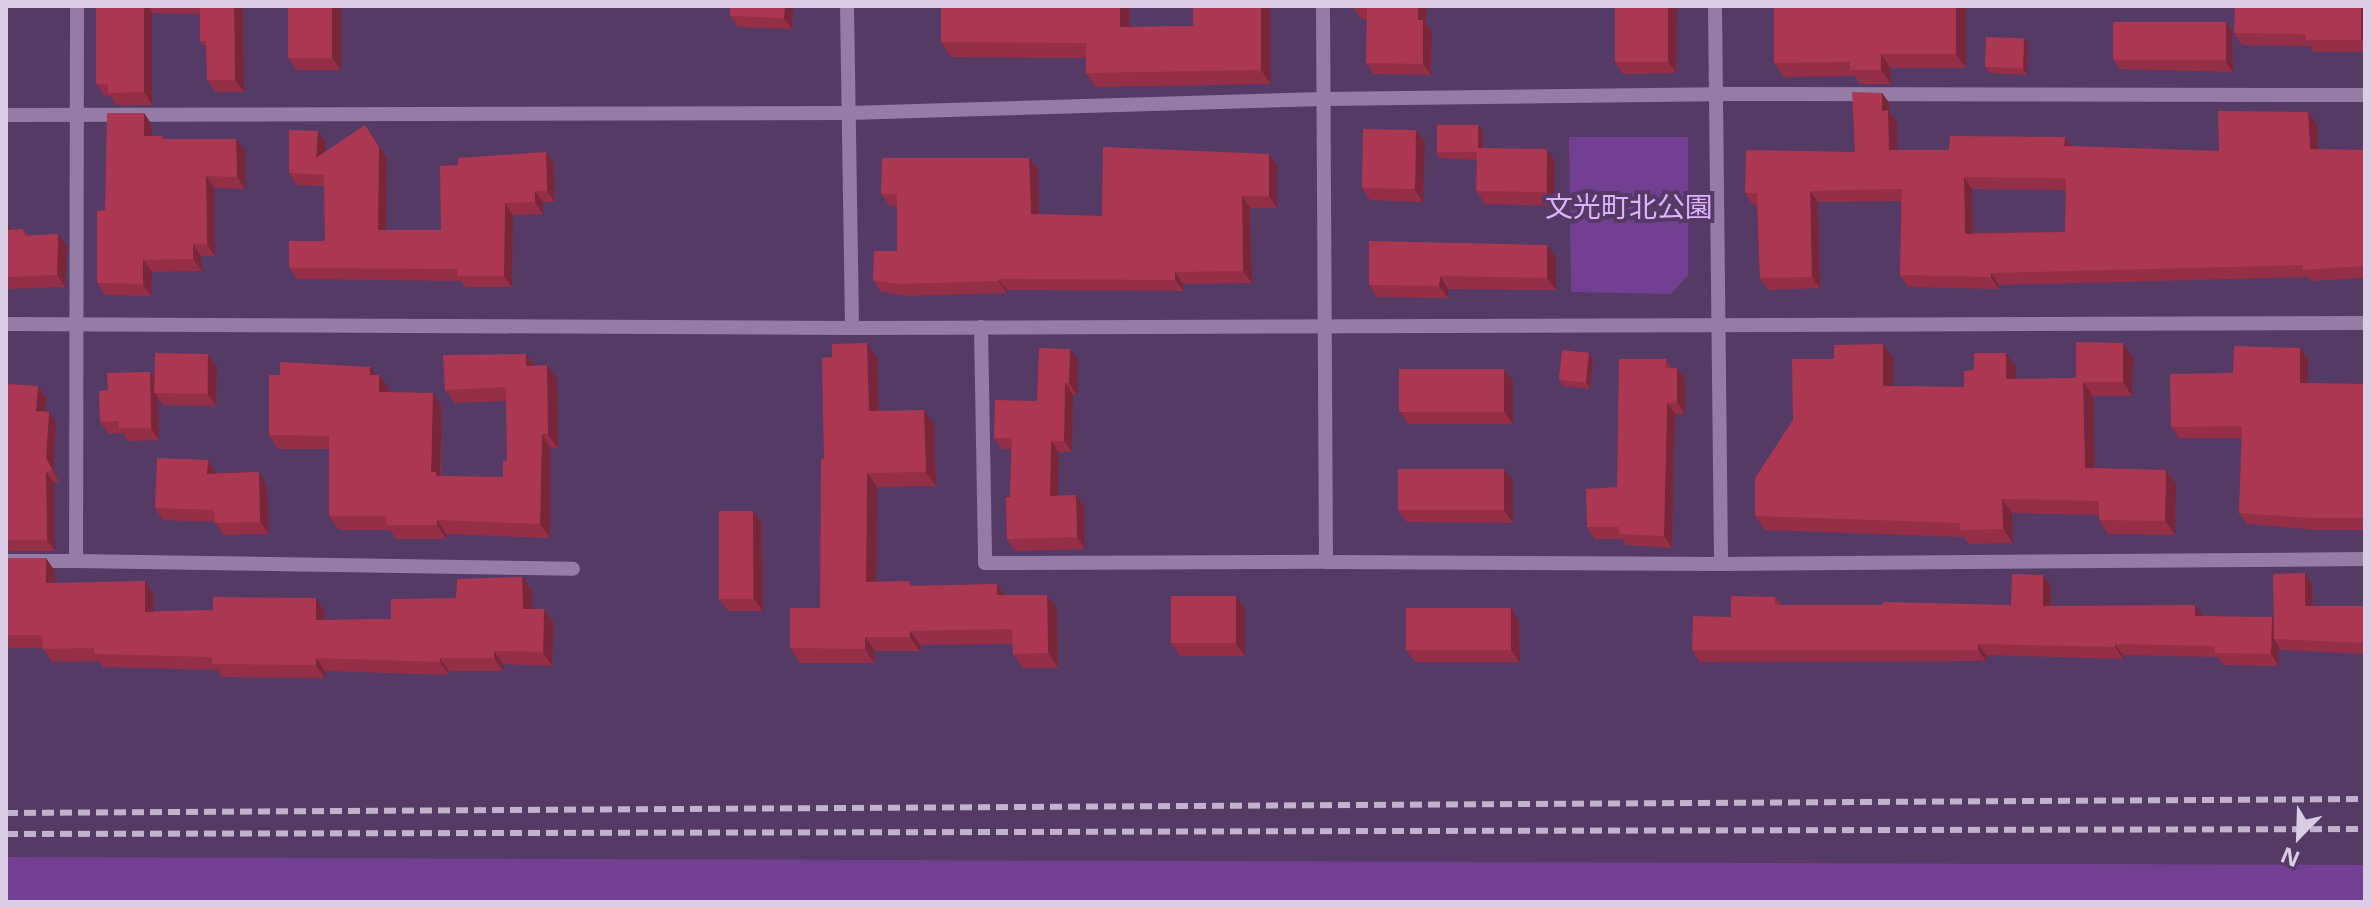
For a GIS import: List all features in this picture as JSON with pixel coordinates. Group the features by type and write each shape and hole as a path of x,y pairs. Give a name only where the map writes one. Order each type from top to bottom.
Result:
{"street":[{"path":"76,561 77,6"},
{"path":"847,6 852,328"},
{"path":"1323,6 1326,562"},
{"path":"1715,6 1721,564"},
{"path":"6,115 848,113 1323,99 1715,94 2365,95"},
{"path":"6,324 852,328 2365,323"},
{"path":"981,327 985,563 1721,564 2365,559"},
{"path":"6,561 573,569"}],"green space":[{"name":"文光町北公園","path":"1569,137 1688,137 1688,275 1671,294 1571,292"},
{"path":"6,857 2365,865 2365,902 6,902"}],"building":[{"path":"96,6 144,6 144,92 108,93 108,84 96,84"},
{"path":"200,6 234,6 235,80 207,80 206,41 200,41"},
{"path":"288,6 332,6 332,58 288,58"},
{"path":"730,6 785,6 784,18 730,16"},
{"path":"941,6 1120,6 1120,27 1193,26 1193,6 1261,6 1261,70 1086,73 1086,43 941,42"},
{"path":"1353,6 1418,6 1418,20 1423,20 1423,64 1366,63 1367,7"},
{"path":"1615,6 1668,6 1668,62 1615,62"},
{"path":"1774,6 1956,6 1956,54 1881,54 1881,70 1850,70 1850,62 1774,63"},
{"path":"2235,6 2361,6 2361,40 2306,40 2306,34 2234,33"},
{"path":"2113,22 2226,22 2226,60 2113,60"},
{"path":"1986,37 2024,38 2023,68 1985,67"},
{"path":"1852,92 1882,93 1882,111 1888,110 1889,150 1949,150 1950,136 2065,137 2064,146 2219,151 2218,111 2308,112 2310,149 2365,150 2365,266 2303,270 2303,265 1991,273 1991,277 1900,275 1902,189 1810,191 1812,277 1760,278 1757,193 1745,193 1746,150 1855,152","holes":["1964,177 2066,178 2065,232 1965,234"]},
{"path":"107,113 144,113 144,136 162,136 162,139 236,139 237,177 206,176 207,244 193,244 193,259 143,260 143,284 97,283 97,211 105,210"},
{"path":"365,125 379,147 378,230 441,230 440,166 458,165 458,158 546,152 547,191 535,191 535,202 505,203 504,276 457,276 457,269 289,268 289,241 325,241 324,175 289,173 289,130 318,131 316,158"},
{"path":"1437,125 1478,125 1478,152 1437,152"},
{"path":"1363,129 1416,130 1415,189 1362,188"},
{"path":"1103,147 1269,154 1269,196 1242,196 1243,271 1175,272 1175,280 999,279 897,284 873,280 874,251 897,251 897,194 881,194 882,158 1029,158 1031,214 1102,216"},
{"path":"1477,148 1547,149 1546,192 1476,191"},
{"path":"23,229 24,236 58,234 57,275 6,277 6,230"},
{"path":"1369,241 1547,245 1547,278 1440,276 1439,286 1369,285"},
{"path":"2076,342 2123,343 2123,382 2083,382 2085,468 2166,470 2165,521 2099,520 2099,501 2002,499 2003,529 1960,530 1960,523 1755,516 1755,478 1793,420 1792,359 1834,359 1834,345 1883,344 1883,386 1964,387 1964,371 1974,370 1974,353 2006,353 2006,379 2076,378"},
{"path":"867,343 869,411 924,410 926,472 867,473 866,582 909,581 909,586 997,584 997,595 1047,595 1048,653 1013,654 1012,629 910,631 910,637 865,637 865,649 790,648 790,608 820,608 821,459 824,459 822,358 832,357 832,344"},
{"path":"2234,346 2300,348 2300,383 2365,384 2365,518 2239,513 2242,426 2171,427 2170,374 2233,373"},
{"path":"1039,348 1070,349 1069,383 1065,383 1064,441 1051,441 1050,496 1076,495 1077,537 1007,539 1006,497 1010,497 1012,438 994,438 995,400 1037,401"},
{"path":"1562,350 1589,353 1586,383 1559,380"},
{"path":"155,353 208,354 207,394 154,393"},
{"path":"526,354 526,366 547,365 548,434 542,434 540,524 437,520 437,525 387,525 386,516 329,516 329,436 269,435 269,375 280,375 280,362 370,367 370,375 379,375 379,392 433,393 431,472 436,472 436,476 503,477 503,461 507,461 506,387 445,390 443,355"},
{"path":"1619,359 1666,359 1666,368 1677,368 1677,402 1667,403 1664,536 1619,534 1619,527 1587,527 1586,489 1617,487"},
{"path":"1399,369 1504,369 1504,412 1399,412"},
{"path":"150,372 151,428 119,428 119,421 100,422 99,391 108,390 107,373"},
{"path":"6,384 38,386 36,411 49,412 46,458 52,470 46,472 47,540 6,540"},
{"path":"157,458 208,460 207,474 259,472 260,522 215,523 214,510 155,508"},
{"path":"1398,469 1504,469 1504,510 1398,510"},
{"path":"719,511 753,511 753,599 719,599"},
{"path":"6,558 46,558 46,583 145,581 145,612 213,610 213,597 316,598 316,620 391,619 391,599 456,598 457,579 522,577 523,609 544,609 543,652 494,651 494,658 440,658 440,662 316,658 316,665 212,664 212,657 94,654 94,648 43,649 42,635 6,635"},
{"path":"2305,573 2305,606 2365,606 2365,643 2274,639 2273,574"},
{"path":"2012,574 2043,575 2043,606 2195,605 2195,616 2272,617 2271,654 2215,653 2215,646 2115,644 2115,647 1978,644 1978,650 1692,650 1693,616 1731,617 1731,596 1775,597 1775,605 1883,605 1883,602 2011,605"},
{"path":"1171,596 1236,596 1236,643 1171,643"},
{"path":"1406,608 1511,608 1511,650 1406,650"}],"railway":[{"path":"6,813 2365,799"},
{"path":"6,834 2365,829"}]}
